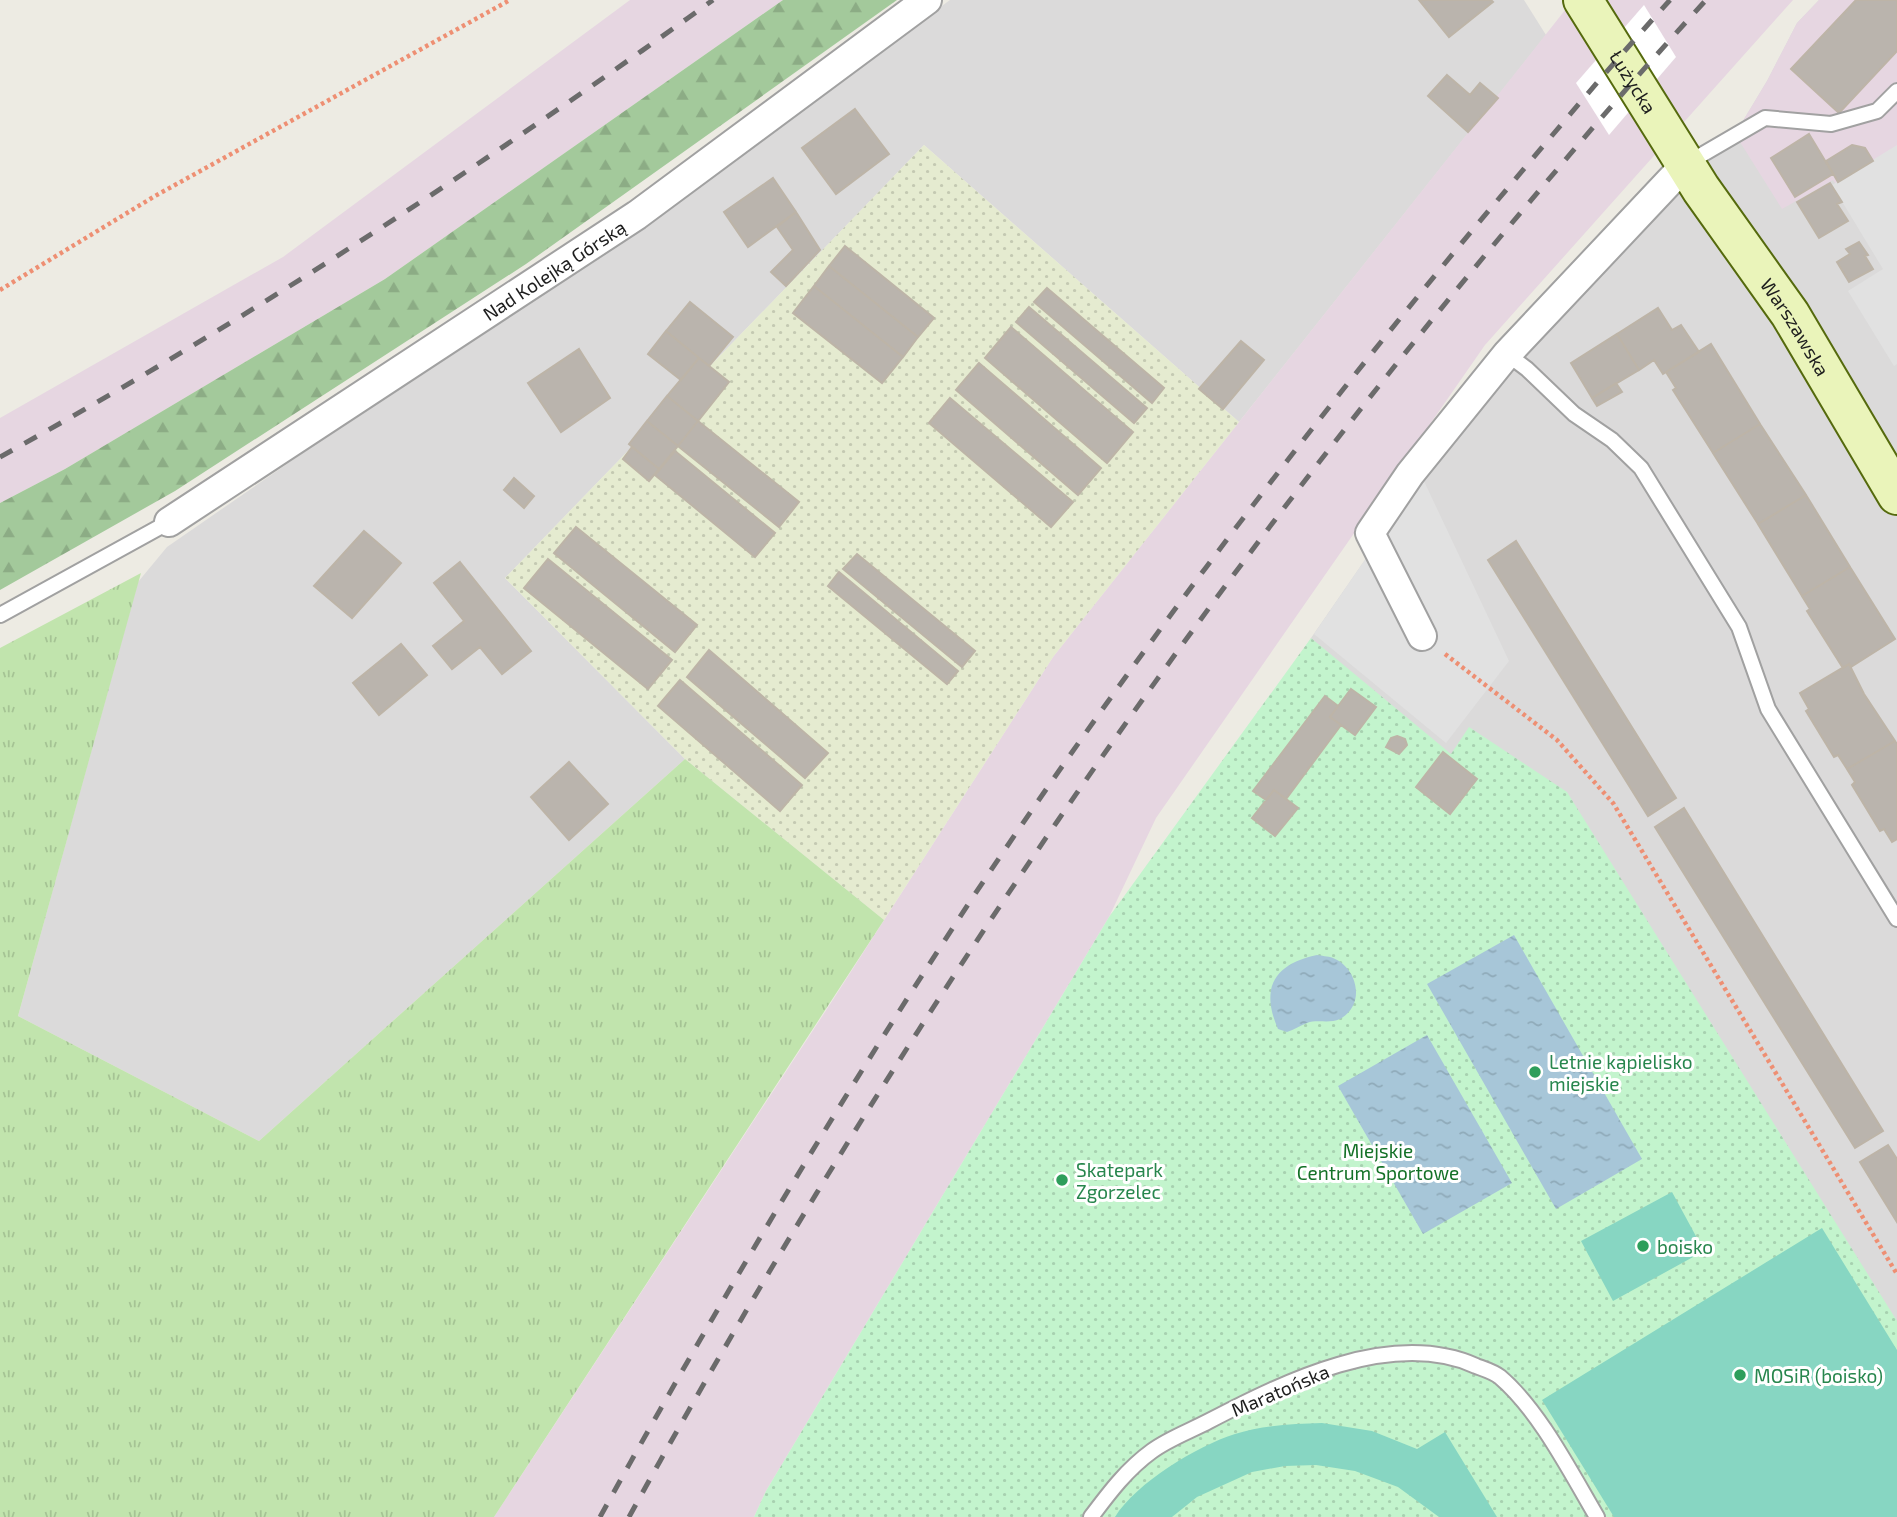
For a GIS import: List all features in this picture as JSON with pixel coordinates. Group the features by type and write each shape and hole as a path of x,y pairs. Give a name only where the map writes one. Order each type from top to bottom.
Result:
{"main road":[{"name":"Łużycka","path":"1583,0 1685,165"},
{"name":"Warszawska","path":"1685,165 1790,314 1897,495"}],"street":[{"name":"Nad Kolejką Górską","path":"169,522 637,215 927,0"},
{"path":"1422,636 1370,533 1410,474 1507,354 1685,165"}],"lane":[{"path":"1685,165 1765,118 1831,124 1877,111 1897,91"},
{"path":"1507,354 1527,369 1574,414 1612,440 1641,468 1739,627 1768,709 1897,919"},
{"path":"0,615 169,522"},
{"name":"Maratońska","path":"1091,1517 1117,1482 1153,1450 1237,1406 1312,1372 1370,1358 1428,1352 1463,1360 1499,1376 1527,1407 1597,1517"}],"path":[{"path":"0,290 155,196 510,0"},
{"path":"1422,636 1557,740 1614,803 1897,1274"}],"shaded area":[{"path":"630,0 783,0 385,279 65,469 0,503 0,418 283,257"},
{"path":"950,0 1524,0 1546,35 1239,422 924,145 505,578 685,759 259,1141 18,1016 138,582 167,547 832,87"},
{"path":"1573,0 1793,0 1485,345 1156,818 1109,917 766,1491 754,1517 494,1517 827,1009 1053,657"},
{"name":"Miejskie Centrum Sportowe","path":"1819,0 1897,0 1897,1517 770,1517 1311,638 1422,477 1515,360 1735,134 1797,23"},
{"path":"1819,0 1897,0 1897,146 1836,184 1833,180 1782,209 1735,134 1797,23"},
{"path":"1897,145 1897,364 1894,366 1848,291 1883,269 1832,185"},
{"path":"1422,477 1509,661 1446,743 1314,634"}],"green space":[{"path":"783,0 897,0 526,264 175,491 0,590 0,503 65,469 385,279"},
{"path":"924,145 1239,422 1053,657 884,920 685,759 505,578"},
{"path":"141,573 18,1016 259,1141 685,759 884,920 494,1517 0,1517 0,648"},
{"name":"Miejskie Centrum Sportowe","path":"1311,638 1451,754 1469,727 1567,792 1897,1321 1897,1517 754,1517 766,1491 1109,917"},
{"name":"boisko","path":"1672,1192 1704,1251 1613,1301 1581,1241"},
{"name":"MOSiR (boisko)","path":"1822,1228 1897,1350 1897,1517 1614,1517 1542,1400"},
{"path":"1322,1423 1372,1431 1417,1449 1445,1432 1497,1517 1439,1517 1398,1487 1355,1471 1316,1465 1285,1466 1252,1472 1197,1497 1172,1517 1115,1517 1137,1491 1152,1479 1203,1447 1246,1431"}],"water":[{"name":"Letnie kąpielisko miejskie","path":"1514,935 1642,1159 1556,1209 1427,984"},
{"path":"1317,955 1333,958 1348,970 1356,987 1353,1005 1340,1019 1311,1022 1287,1032 1278,1029 1270,1001 1275,980 1290,965"},
{"path":"1427,1035 1512,1183 1423,1234 1338,1086"}],"pier":[{"path":"1644,5 1676,57 1609,135 1576,83"}],"building":[{"path":"1419,0 1491,0 1493,2 1449,37"},
{"path":"1856,0 1897,0 1897,51 1839,113 1791,69"},
{"path":"1447,75 1470,95 1480,83 1498,98 1468,132 1428,96"},
{"path":"855,109 889,154 836,194 802,148"},
{"path":"1809,134 1833,174 1795,197 1771,158"},
{"path":"1852,145 1865,148 1873,161 1838,182 1826,161"},
{"path":"773,178 796,212 748,247 724,212"},
{"path":"1830,183 1842,202 1837,204 1848,221 1819,238 1797,202"},
{"path":"796,212 820,250 786,286 771,272 793,250 777,227"},
{"path":"1859,242 1873,269 1849,282 1837,262 1850,254 1846,249"},
{"path":"845,246 934,318 918,337 829,266"},
{"path":"829,266 918,337 903,357 814,286"},
{"path":"814,286 903,357 882,383 793,313"},
{"path":"1047,288 1164,388 1152,403 1034,302"},
{"path":"690,302 733,337 709,366 666,331"},
{"path":"1029,307 1147,408 1134,423 1016,322"},
{"path":"1658,308 1672,330 1681,325 1699,352 1663,374 1654,360 1639,370 1617,334"},
{"path":"1011,327 1133,432 1107,463 985,358"},
{"path":"666,331 699,358 681,380 648,354"},
{"path":"1617,334 1639,370 1592,398 1571,363"},
{"path":"1241,341 1264,360 1223,409 1199,389"},
{"path":"1711,344 1760,424 1713,453 1673,390 1676,388 1666,372"},
{"path":"579,349 610,398 561,432 528,383"},
{"path":"699,358 729,382 698,421 667,396"},
{"path":"979,363 1101,468 1078,495 956,390"},
{"path":"1616,383 1622,392 1597,406 1592,398"},
{"path":"667,396 698,421 678,446 647,421"},
{"path":"950,398 1073,502 1051,527 929,423"},
{"path":"647,421 678,446 659,469 629,444"},
{"path":"698,421 799,502 779,527 678,446"},
{"path":"1760,424 1806,495 1758,524 1713,453"},
{"path":"632,447 659,469 649,481 623,459"},
{"path":"675,451 775,533 755,557 655,475"},
{"path":"514,478 534,496 524,508 504,490"},
{"path":"1806,495 1850,567 1802,596 1758,524"},
{"path":"576,527 697,625 675,652 554,553"},
{"path":"364,531 401,563 352,618 314,586"},
{"path":"1516,541 1676,798 1648,816 1488,560"},
{"path":"857,554 975,651 962,667 843,569"},
{"path":"548,559 672,660 648,689 524,588"},
{"path":"460,562 531,651 502,674 480,647 452,669 433,646 464,621 434,583"},
{"path":"1850,567 1895,639 1851,667 1849,664 1843,668 1807,611 1810,609 1802,596"},
{"path":"839,572 958,671 947,684 828,586"},
{"path":"401,644 427,675 379,715 353,683"},
{"path":"709,650 828,753 805,778 687,677"},
{"path":"1849,664 1864,694 1895,741 1847,769 1838,755 1834,757 1806,711 1809,709 1800,693"},
{"path":"680,680 802,785 780,811 658,706"},
{"path":"1351,689 1376,707 1355,735 1330,717"},
{"path":"1325,696 1338,706 1330,717 1341,725 1286,799 1274,790 1266,800 1253,791"},
{"path":"1397,736 1405,739 1407,745 1399,754 1386,747 1391,738"},
{"path":"1895,741 1897,839 1892,842 1884,829 1880,831 1852,785 1855,782 1847,769"},
{"path":"1443,752 1477,779 1450,814 1416,787"},
{"path":"569,762 608,804 569,840 531,797"},
{"path":"1274,790 1298,808 1275,836 1252,818"},
{"path":"1684,808 1883,1131 1855,1148 1655,827"},
{"path":"1888,1145 1897,1159 1897,1222 1860,1162"}],"railway":[{"path":"0,457 184,351 364,239 540,122 713,0"},
{"path":"600,1517 688,1360 826,1128 971,900 1090,727 1214,557 1408,308 1670,0"},
{"path":"629,1517 822,1185 924,1022 1139,704 1253,549 1370,397 1544,185 1706,0"}],"place":[{"name":"Letnie kąpielisko miejskie","path":"1535,1072"},
{"name":"Skatepark Zgorzelec","path":"1062,1180"},
{"name":"boisko","path":"1643,1246"},
{"name":"MOSiR (boisko)","path":"1740,1375"}]}
